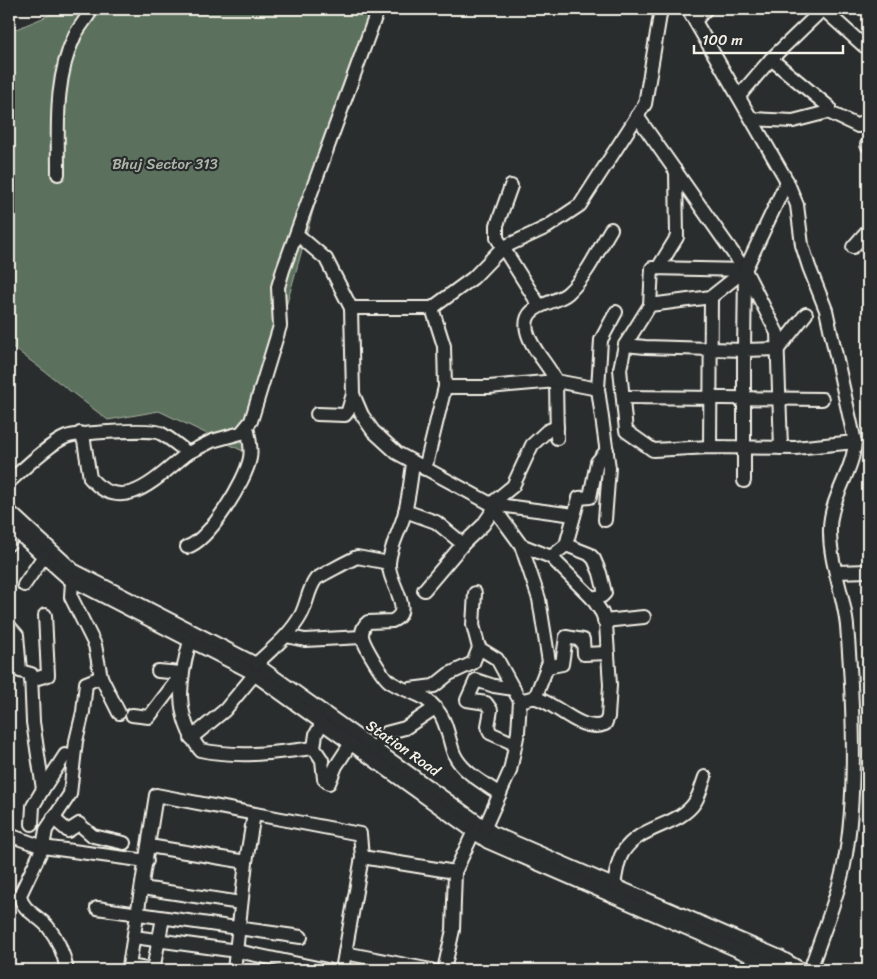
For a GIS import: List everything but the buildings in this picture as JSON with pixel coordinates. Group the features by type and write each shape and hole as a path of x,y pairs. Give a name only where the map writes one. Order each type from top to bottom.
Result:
{"street":[{"path":"58,174 59,89 63,69 75,36 92,9"},
{"path":"80,433 84,441 90,478 104,490 118,495 132,494 188,453 212,441 241,433 247,427 255,410 280,326 278,287 378,9"},
{"path":"351,308 432,308 473,278 502,248 547,227 580,205 645,104 661,9"},
{"path":"688,9 787,181 797,206 802,245 826,310 854,442 854,453 831,514 830,530 836,572 847,624 850,687 851,805 844,866 810,970"},
{"path":"695,21 706,9"},
{"path":"739,96 771,59 823,9 864,46"},
{"path":"771,59 830,107 828,112"},
{"path":"752,119 793,121 828,112 858,126 868,118"},
{"path":"637,116 745,270 777,333 781,448"},
{"path":"658,268 677,237 676,171"},
{"path":"744,481 745,270 787,181"},
{"path":"511,186 498,225 497,238 539,305"},
{"path":"424,590 462,544 483,525 493,506 513,486 532,445 547,430 557,432 556,381 527,330 530,316 539,305 567,294 580,280 611,229"},
{"path":"860,245 868,230"},
{"path":"298,235 326,259 351,308 353,394 348,411 345,415 318,414"},
{"path":"745,270 652,268 650,305 625,345 620,369 626,431 653,450 710,447 744,449 781,448 854,442"},
{"path":"650,305 711,297 745,270"},
{"path":"710,447 711,297"},
{"path":"425,470 445,387 444,346 432,308"},
{"path":"605,520 609,468 598,389 601,340 616,312"},
{"path":"625,345 744,350 778,349 806,314"},
{"path":"445,387 488,387 556,381 598,389"},
{"path":"353,394 362,415 373,431 397,453 425,470 493,506 574,515"},
{"path":"623,397 744,400 822,399"},
{"path":"187,547 195,545 205,536 244,479 250,455 247,427"},
{"path":"9,482 64,437 80,433 102,434 149,430 161,433 188,453"},
{"path":"551,557 566,545 579,498 590,497 597,462 607,450"},
{"path":"413,462 406,511 388,563 390,578 402,604 400,614 392,622 368,622 364,626 362,637 384,677 391,683 410,689 426,699 439,712 455,757 479,780 500,794"},
{"path":"493,506 521,545 539,598 548,667 534,698"},
{"path":"406,511 436,522 462,544"},
{"name":"Station Road","path":"9,512 73,570 255,669 375,749 480,829 488,842 783,970"},
{"path":"9,544 12,527"},
{"name":"Station Road","path":"12,527 72,580 190,641 255,669 351,744 480,829 780,957 802,970"},
{"path":"520,700 534,698 588,726 594,727 605,724 608,717 610,685 604,621 592,598 551,557 521,545"},
{"path":"566,545 589,554 600,573 605,593 602,596 592,598"},
{"path":"24,586 44,556"},
{"path":"191,738 225,710 255,669 286,636 301,615 313,585 320,576 357,557 388,563"},
{"path":"836,572 868,571"},
{"path":"72,580 71,597 95,645 101,677 119,713"},
{"path":"410,689 434,686 449,674 473,664 479,648 473,625 475,593"},
{"path":"31,680 48,675 45,615"},
{"path":"604,621 644,617"},
{"path":"9,626 17,635 20,671 31,674 33,722 43,789"},
{"path":"286,636 305,640 362,637"},
{"path":"548,667 562,664 566,637 583,640 584,654 606,653"},
{"path":"190,641 180,675 180,697 191,738 200,750 228,755 264,755 314,748"},
{"path":"444,970 452,930 455,872 500,794 510,771 520,700 497,659 479,648"},
{"path":"158,671 180,675"},
{"path":"132,715 149,717 180,675"},
{"path":"67,970 58,944 49,928 23,905 21,900 22,887 43,846 46,830 70,794 86,683 101,677"},
{"path":"514,689 494,686 476,680 466,700 486,703 491,710 488,726 490,733 515,744"},
{"path":"375,749 386,733 405,728 435,708"},
{"path":"322,723 316,734 314,748 322,760 324,779 329,783 336,766 351,744"},
{"path":"32,824 33,806 43,789 65,755 74,757"},
{"path":"614,885 619,860 628,845 642,833 686,812 694,803 705,777"},
{"path":"163,918 152,970 129,966 156,795 360,834 362,857 342,970"},
{"path":"234,970 246,862 254,814"},
{"path":"53,818 68,831 79,824 93,836 124,843"},
{"path":"9,835 43,846 147,861"},
{"path":"149,846 246,862"},
{"path":"362,857 455,872"},
{"path":"142,888 241,903"},
{"path":"97,908 301,938"},
{"path":"134,937 237,951 322,970"},
{"path":"345,953 430,970"}],"green space":[{"name":"Bhuj Sector 313","path":"64,9 376,9 340,115 245,452 159,411 108,420 10,345 9,347 9,32"}]}
